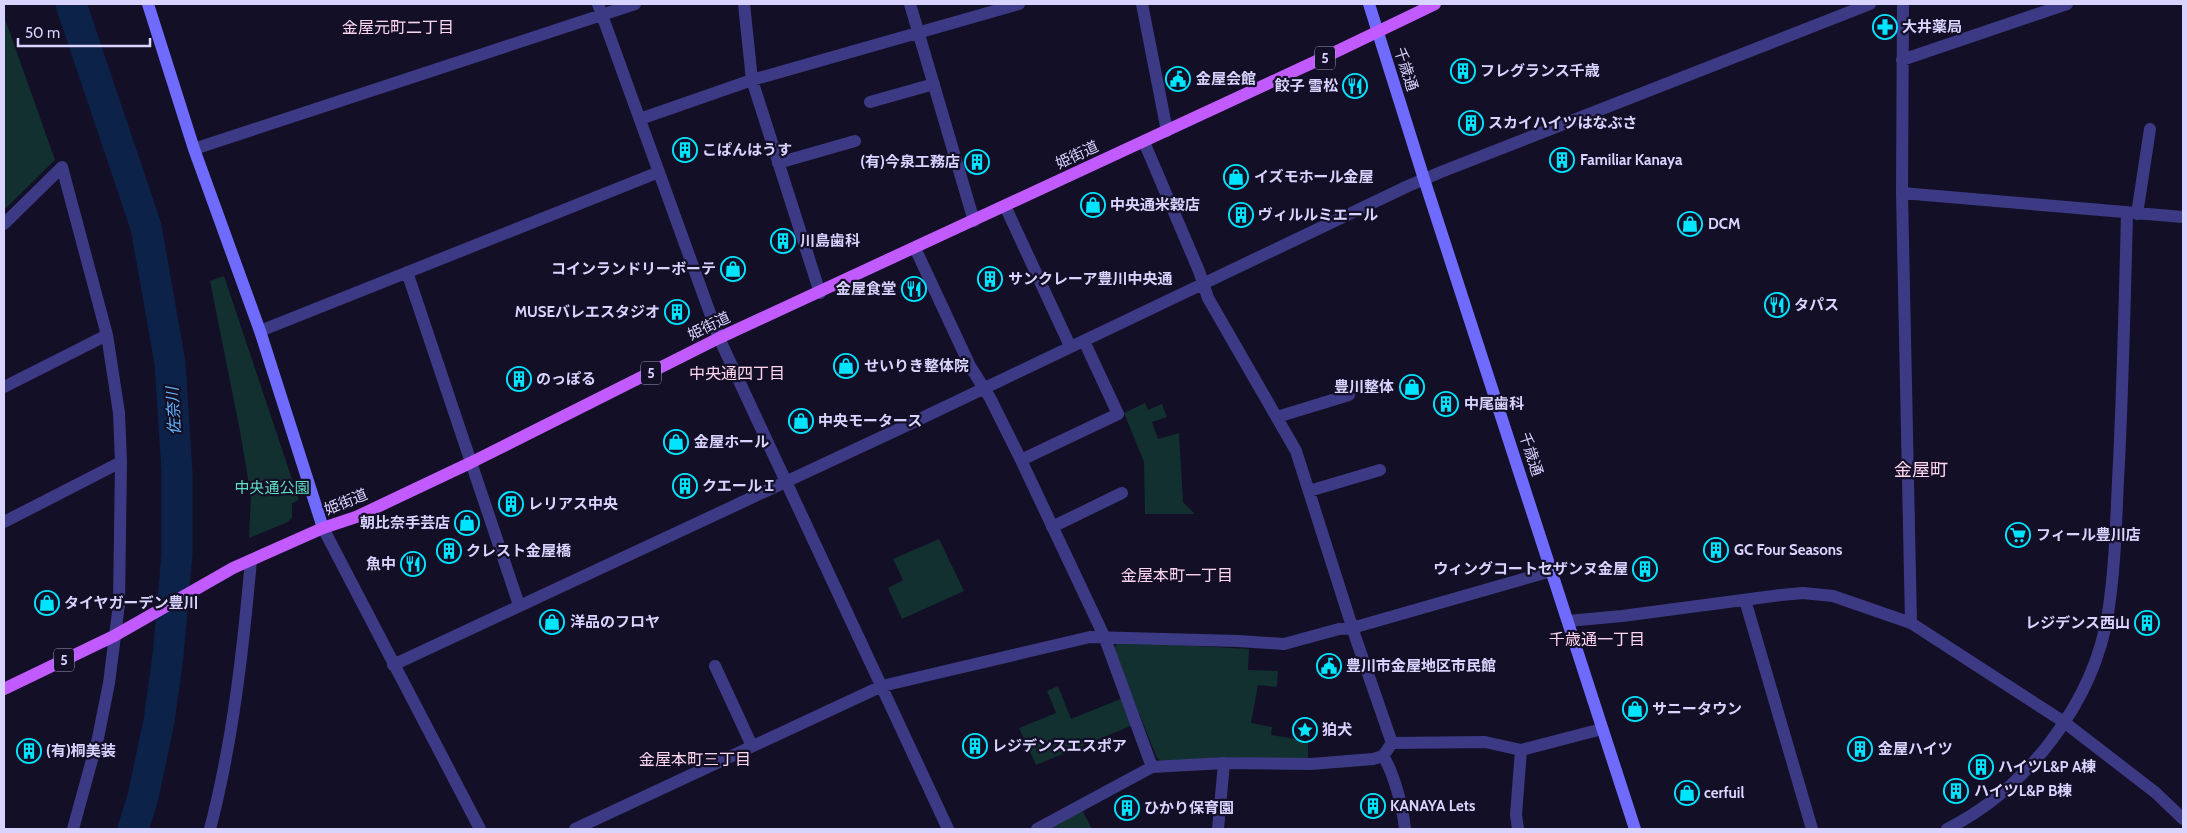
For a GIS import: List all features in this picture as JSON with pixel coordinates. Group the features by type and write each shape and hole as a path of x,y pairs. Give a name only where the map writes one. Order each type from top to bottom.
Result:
{"main road":[{"name":"姫街道","path":"4,689 114,636 233,568 323,528 356,517 470,463 719,338 1144,142 1435,4"}],"street":[{"path":"148,4 194,149 260,332 323,528 480,829"},
{"path":"194,149 600,9 635,4"},
{"path":"744,4 752,80 820,293"},
{"path":"910,4 974,221"},
{"path":"640,119 752,80 1019,4"},
{"path":"1142,4 1167,131"},
{"name":"千歳通","path":"1370,4 1377,32 1424,179 1635,829"},
{"path":"393,665 454,638 519,605 1084,341 1424,179 1870,4"},
{"path":"1903,4 1902,193 1911,623"},
{"path":"1902,60 2067,4"},
{"path":"600,9 719,338 948,829"},
{"path":"870,102 934,84"},
{"path":"1947,829 1988,805 2014,782 2056,736 2090,672 2099,650 2108,614 2112,576 2132,213 2150,129"},
{"path":"778,163 854,142"},
{"path":"1144,142 1199,271 1208,298 1296,452 1352,628 1392,742"},
{"path":"4,224 62,167 107,335 119,412 121,462 119,604 109,683 98,738 73,829"},
{"path":"260,332 659,172"},
{"path":"1902,193 2183,217"},
{"path":"1006,206 1070,346"},
{"path":"915,248 970,366 984,388 1021,460 1104,636 1152,767"},
{"path":"407,272 519,605"},
{"path":"4,387 107,335"},
{"path":"1021,460 1118,414 1084,341"},
{"path":"1277,417 1349,396"},
{"path":"4,522 121,462"},
{"path":"1309,491 1380,470"},
{"path":"1052,526 1122,493"},
{"path":"210,829 232,726 243,648 251,560"},
{"path":"575,829 882,686 1090,637 1104,636 1284,644 1339,629 1352,628 1552,571"},
{"path":"1568,621 1803,593 1833,596 1911,623 2064,722 2156,793 2183,818"},
{"path":"1745,600 1812,829"},
{"path":"715,666 752,746"},
{"path":"1392,742 1485,742 1520,750 1602,729"},
{"path":"1037,829 1152,767 1224,763 1312,764 1373,759 1383,756 1392,742"},
{"path":"1518,829 1516,815 1520,750"},
{"path":"1383,756 1388,765 1405,829"},
{"path":"1218,829 1224,763"}],"green space":[{"path":"4,16 55,160 4,210"},
{"name":"中央通公園","path":"224,276 299,500 292,503 292,518 288,522 249,538 251,496 210,281"},
{"path":"1145,403 1148,410 1162,404 1167,417 1152,422 1158,439 1179,433 1183,502 1195,514 1145,514 1144,462 1124,413"},
{"path":"939,539 964,591 902,619 888,588 903,580 893,559"},
{"path":"1119,642 1249,649 1248,670 1278,671 1277,687 1258,685 1251,723 1272,727 1271,735 1308,741 1308,759 1221,757 1162,762 1157,758 1113,649"},
{"path":"1058,686 1071,719 1123,698 1133,725 1036,765 1019,728 1056,713 1047,691"},
{"path":"1082,810 1092,829 1046,829"}],"waterway":[{"name":"佐奈川","path":"71,4 146,227 170,363 177,472 177,554 168,656 159,721 143,797 133,829"}],"place":[{"name":"大井薬局","path":"1885,27"},
{"name":"フレグランス千歳","path":"1463,71"},
{"name":"金屋会館","path":"1178,79"},
{"name":"餃子 雪松","path":"1355,86"},
{"name":"スカイハイツはなぶさ","path":"1471,123"},
{"name":"こぱんはうす","path":"685,150"},
{"name":"Familiar Kanaya","path":"1562,160"},
{"name":"(有)今泉工務店","path":"977,162"},
{"name":"イズモホール金屋","path":"1236,177"},
{"name":"中央通米穀店","path":"1093,205"},
{"name":"ヴィルルミエール","path":"1241,215"},
{"name":"DCM","path":"1690,224"},
{"name":"川島歯科","path":"783,241"},
{"name":"コインランドリーボーテ","path":"733,269"},
{"name":"サンクレーア豊川中央通","path":"990,279"},
{"name":"金屋食堂","path":"914,289"},
{"name":"タパス","path":"1777,305"},
{"name":"MUSEバレエスタジオ","path":"677,312"},
{"name":"せいりき整体院","path":"846,366"},
{"name":"のっぽる","path":"519,379"},
{"name":"豊川整体","path":"1412,387"},
{"name":"中尾歯科","path":"1446,404"},
{"name":"中央モータース","path":"801,421"},
{"name":"金屋ホール","path":"676,442"},
{"name":"クエールＩ","path":"685,486"},
{"name":"レリアス中央","path":"511,504"},
{"name":"朝比奈手芸店","path":"467,523"},
{"name":"フィール豊川店","path":"2018,535"},
{"name":"GC Four Seasons","path":"1716,550"},
{"name":"クレスト金屋橋","path":"449,551"},
{"name":"魚中","path":"413,564"},
{"name":"ウィングコートセザンヌ金屋","path":"1645,569"},
{"name":"タイヤガーデン豊川","path":"47,603"},
{"name":"洋品のフロヤ","path":"552,622"},
{"name":"レジデンス西山","path":"2147,623"},
{"name":"豊川市金屋地区市民館","path":"1329,666"},
{"name":"サニータウン","path":"1635,709"},
{"name":"狛犬","path":"1305,730"},
{"name":"レジデンスエスポア","path":"975,746"},
{"name":"金屋ハイツ","path":"1860,749"},
{"name":"(有)桐美装","path":"29,751"},
{"name":"ハイツL&P A棟","path":"1981,767"},
{"name":"ハイツL&P B棟","path":"1956,791"},
{"name":"cerfuil","path":"1687,793"},
{"name":"KANAYA Lets","path":"1373,806"},
{"name":"ひかり保育園","path":"1127,808"}],"district":[{"name":"金屋元町二丁目","path":"398,27"},
{"name":"中央通四丁目","path":"737,373"},
{"name":"金屋町","path":"1921,470"},
{"name":"金屋本町一丁目","path":"1177,575"},
{"name":"千歳通一丁目","path":"1597,639"},
{"name":"金屋本町三丁目","path":"695,759"}]}
